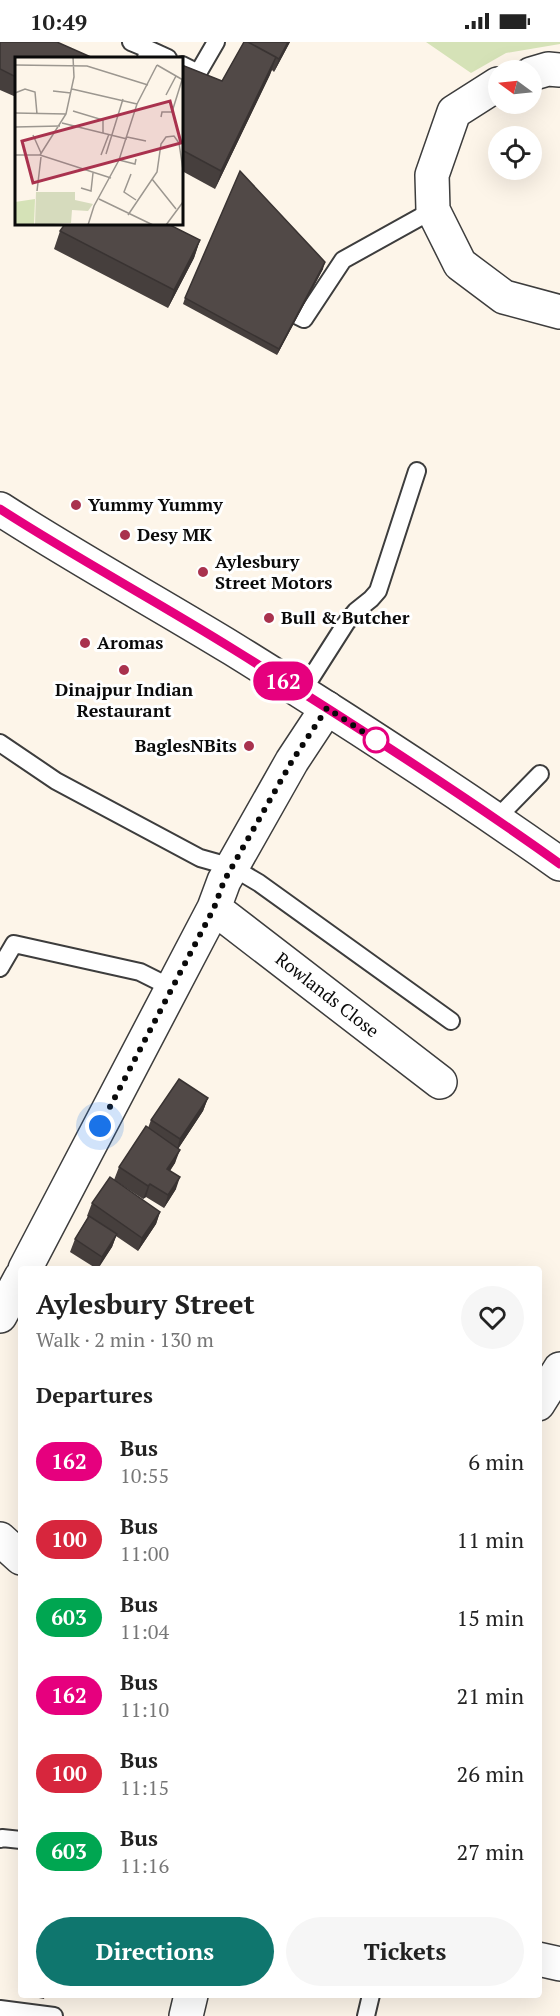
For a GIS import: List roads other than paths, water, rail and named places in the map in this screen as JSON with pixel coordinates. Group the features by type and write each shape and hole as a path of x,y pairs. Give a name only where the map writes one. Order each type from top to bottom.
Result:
{"street":[{"path":"542,71 560,70"},
{"path":"488,90 454,112 432,175 433,210 460,264 504,297 560,312"},
{"path":"0,509 314,700 496,819 560,864"},
{"path":"27,1266 214,908 224,881 292,761 314,700"},
{"name":"Rowlands Close","path":"214,908 440,1082"},
{"path":"0,1316 18,1283"},
{"path":"542,1398 560,1370"},
{"path":"0,1539 18,1555"},
{"path":"542,1960 560,1964"},
{"path":"186,2016 190,1998"}],"lane":[{"path":"131,42 147,54 163,57"},
{"path":"183,66 198,73 216,42"},
{"path":"298,316 303,318 343,260 433,210"},
{"path":"314,700 346,623 378,591 417,471"},
{"path":"0,743 56,781 200,858 232,867 259,883 451,1021"},
{"path":"496,819 540,774"},
{"path":"0,968 14,944 140,972 172,988"},
{"path":"0,1839 18,1840"},
{"path":"366,2016 370,1998"},
{"path":"0,2009 54,2016"}],"place":[{"name":"Yummy Yummy","path":"76,505"},
{"name":"Desy MK","path":"125,535"},
{"name":"Aylesbury Street Motors","path":"203,572"},
{"name":"Bull & Butcher","path":"269,618"},
{"name":"Aromas","path":"85,643"},
{"name":"Dinajpur Indian Restaurant","path":"124,670"},
{"name":"BaglesNBits","path":"249,746"}]}
